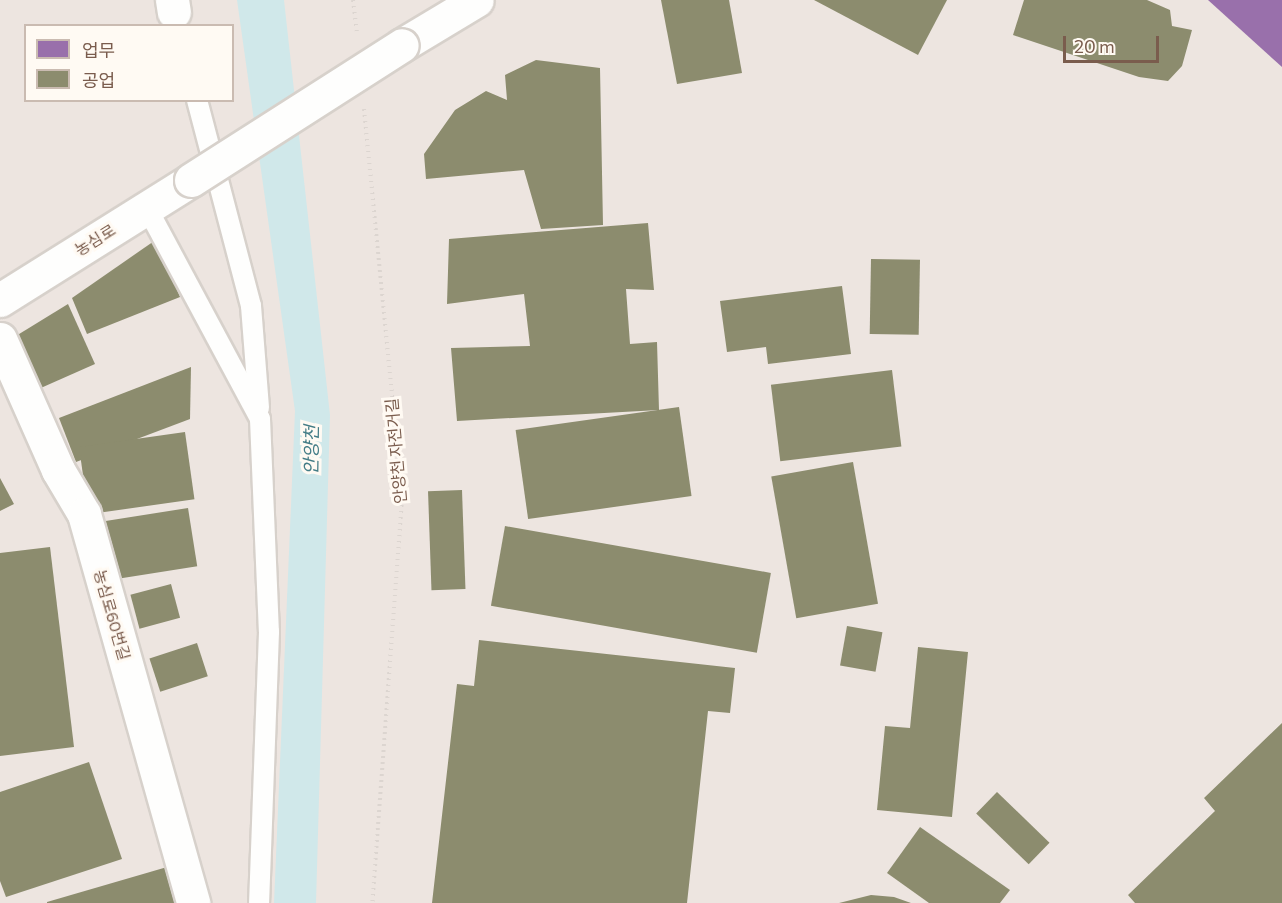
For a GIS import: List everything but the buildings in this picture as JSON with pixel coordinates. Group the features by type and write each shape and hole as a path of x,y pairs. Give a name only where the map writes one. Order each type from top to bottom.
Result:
{"street":[{"name":"농심로","path":"0,300 402,45 477,0"},
{"name":"농심로60번길","path":"0,339 58,470 84,514 193,903"}],"lane":[{"path":"198,102 251,306 260,419 269,632 259,903"},
{"path":"147,208 260,419"}],"path":[{"path":"353,0 358,44"},
{"name":"안양천 자전거길","path":"363,102 402,500 372,903"}],"shaded area":[{"path":"0,0 1282,0 1282,903 0,903"}],"water":[{"name":"안양천","path":"237,0 284,0 330,415 316,903 274,903 295,411"}]}
